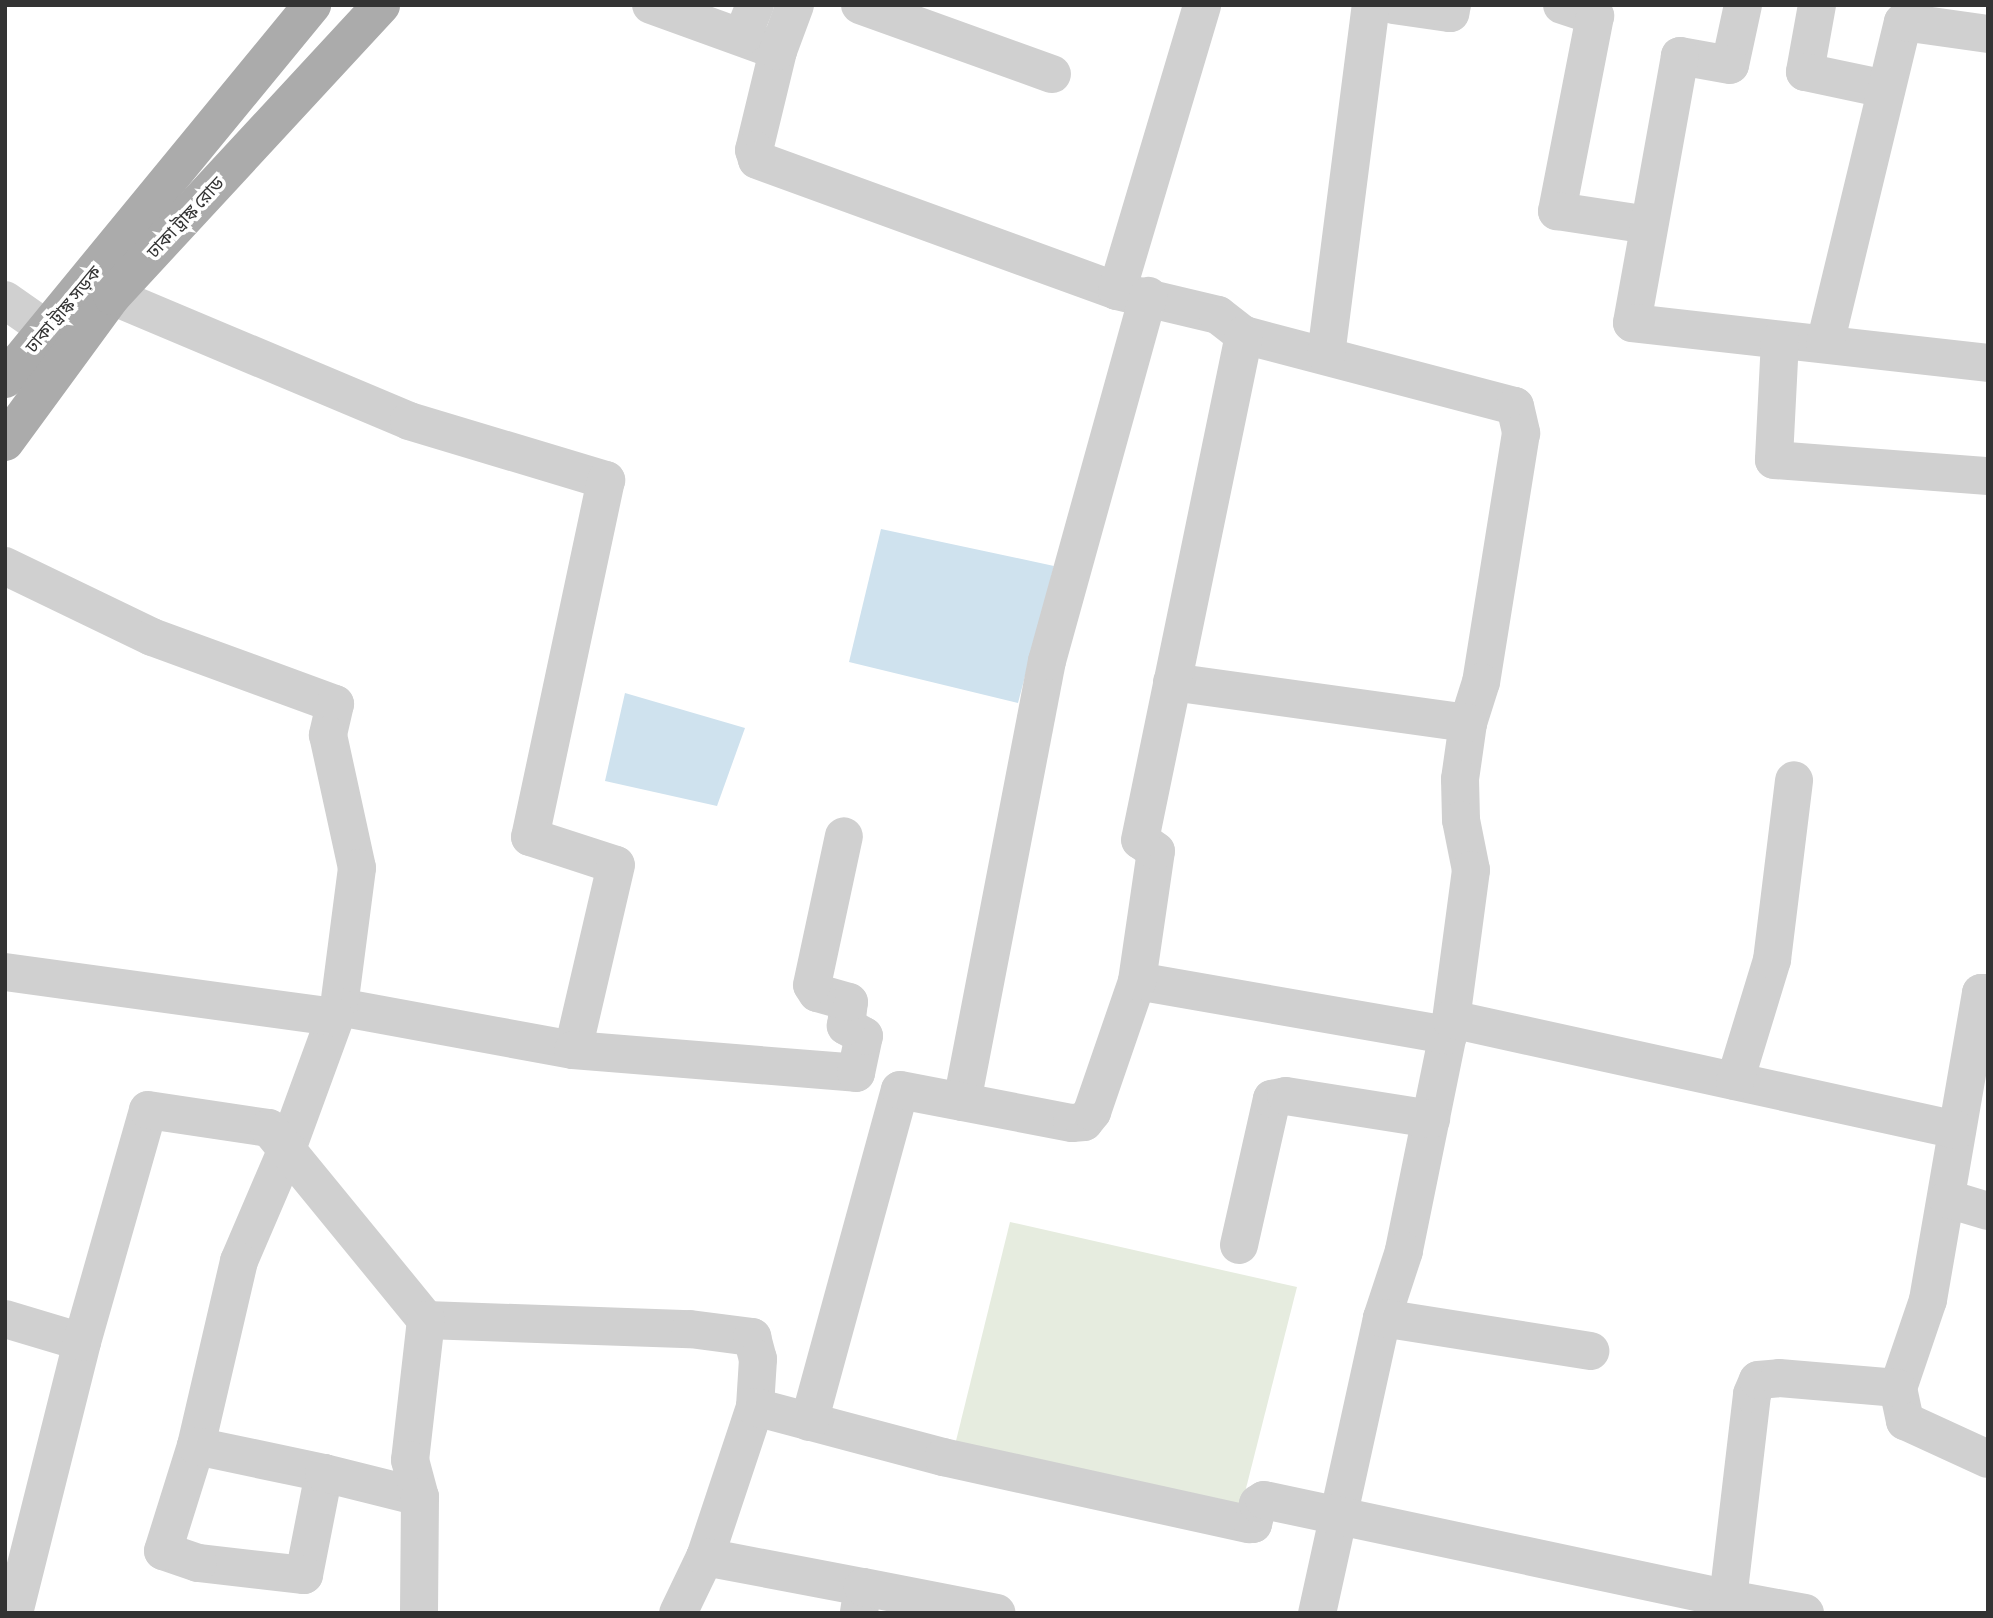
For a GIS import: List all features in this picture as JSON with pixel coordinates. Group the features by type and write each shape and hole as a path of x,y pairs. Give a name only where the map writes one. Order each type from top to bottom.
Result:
{"main road":[{"name":"ঢাকা ট্রাঙ্ক রোড","path":"122,240 312,5"},
{"name":"ঢাকা ট্রাঙ্ক রোড","path":"5,442 59,337 112,296 381,5"},
{"name":"ঢাকা ট্রাঙ্ক সড়ক","path":"5,379 59,337 122,240"}],"street":[{"path":"651,5 748,21 778,51"},
{"path":"795,5 778,51 754,150 757,160 1132,293 1218,315 1244,335 1514,406 1521,433 1481,682 1468,723 1460,779 1461,821 1471,870 1450,1027 1404,1251 1382,1318 1317,1613"},
{"path":"860,5 1052,74"},
{"path":"962,1102 1047,661 1202,5"},
{"path":"1326,355 1371,5"},
{"path":"1393,5 1450,13 1452,5"},
{"path":"1563,5 1595,16 1558,211 1649,225"},
{"path":"1743,5 1730,65 1680,56 1632,323 1988,363"},
{"path":"1817,5 1805,72 1886,89"},
{"path":"1825,344 1903,22 1988,34"},
{"path":"112,296 409,421 606,480 530,837 616,865 573,1049"},
{"path":"5,300 59,337"},
{"path":"809,1422 897,1095 905,1090 1084,1122 1092,1112 1137,981 1156,851 1140,840 1244,335"},
{"path":"1780,340 1774,460 1988,476"},
{"path":"5,566 152,637 335,704 328,735 357,868 337,1012 287,1149 239,1261 196,1446 163,1551 198,1563 304,1575 324,1474"},
{"path":"1172,682 1468,723"},
{"path":"1735,1081 1772,960 1794,780"},
{"path":"5,972 337,1012 573,1049 856,1073 864,1036 846,1026 849,1002 817,993 812,985 844,836"},
{"path":"1137,981 1450,1027 1735,1081 1957,1130"},
{"path":"1988,993 1981,993 1948,1199 1928,1300 1898,1388 1905,1421 1988,1459"},
{"path":"1239,1245 1272,1099 1286,1096 1431,1119"},
{"path":"14,1613 82,1342 148,1110 269,1128 426,1320 410,1460 420,1497 419,1613"},
{"path":"1948,1199 1988,1211"},
{"path":"1382,1318 1590,1351"},
{"path":"5,1319 82,1342"},
{"path":"426,1320 690,1329 752,1337 758,1359 755,1407 705,1557 678,1613"},
{"path":"1728,1599 1752,1394 1758,1380 1898,1388"},
{"path":"755,1407 943,1457 1249,1524 1255,1521 1260,1500 1641,1596 1728,1599 1805,1613"},
{"path":"196,1446 420,1497"},
{"path":"705,1557 861,1600 997,1613"}],"shaded area":[{"path":"1010,1222 1297,1287 1240,1512 954,1449"}],"water":[{"path":"881,529 1054,566 1018,703 849,662"},
{"path":"625,693 745,728 717,806 605,781"}]}
